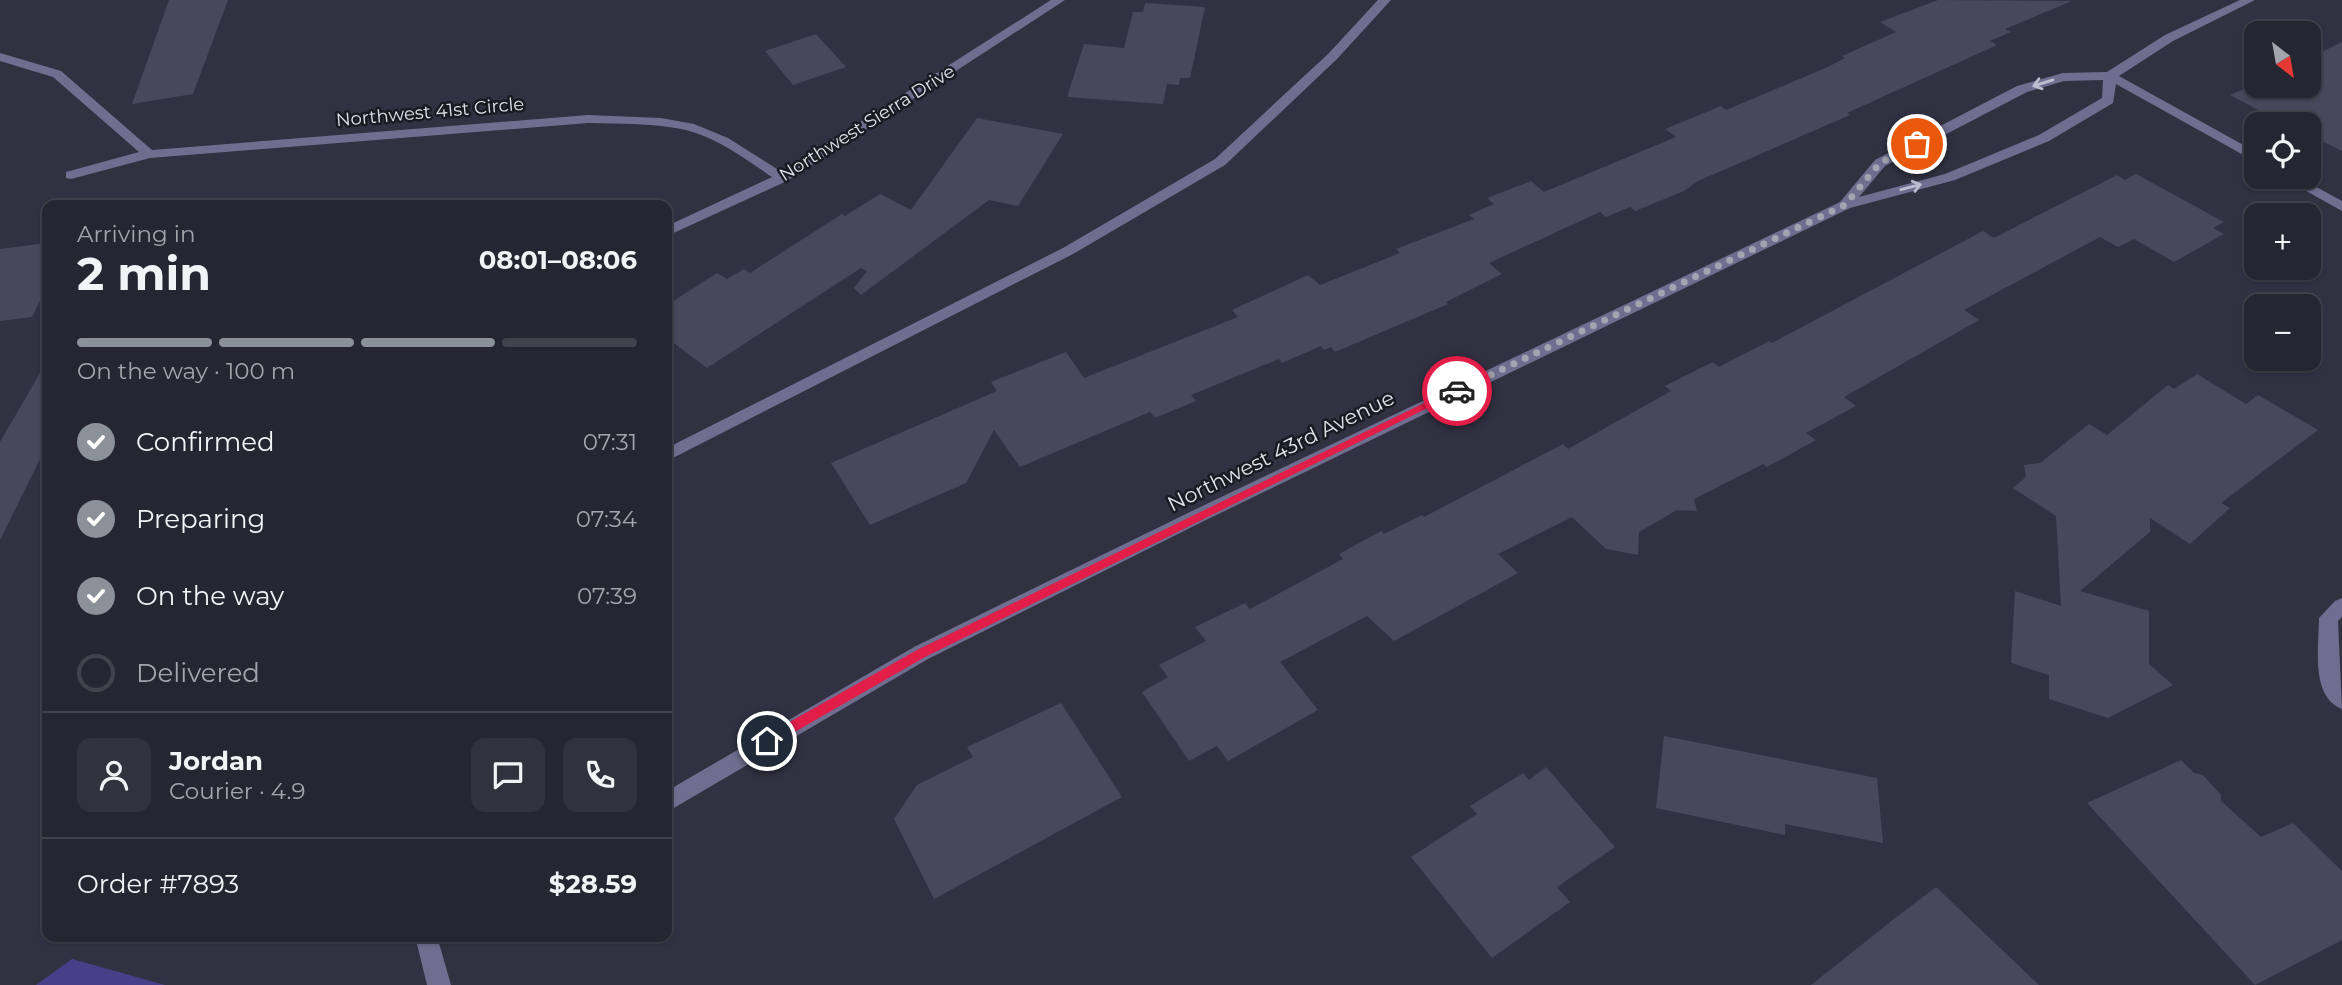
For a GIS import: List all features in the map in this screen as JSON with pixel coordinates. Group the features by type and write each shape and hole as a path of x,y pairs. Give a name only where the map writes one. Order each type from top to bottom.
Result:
{"street":[{"name":"Northwest Sierra Drive","path":"672,229 782,178 1059,0"},
{"path":"672,452 1068,251 1220,162 1333,57 1385,0"},
{"path":"2244,151 2110,76 2169,38 2249,0"},
{"path":"0,57 57,74 149,154"},
{"name":"Northwest 43rd Avenue","path":"672,799 933,648 1223,504 1845,205 1950,177 2044,138 2108,100 2110,76 2063,77 2022,89 1880,163 1845,205"},
{"name":"Northwest 41st Circle","path":"71,175 149,154 588,119 700,130 741,151 782,178"},
{"path":"2310,189 2342,207"},
{"path":"2342,606 2328,618 2330,686 2342,700"},
{"path":"428,942 439,985"}],"shaded area":[{"path":"72,959 165,985 36,985"}],"building":[{"path":"169,0 228,0 193,94 132,104"},
{"path":"1938,0 2072,1 2005,29 2011,32 1990,41 1997,45 1847,113 1850,115 1698,181 1684,191 1635,211 1630,207 1606,217 1600,212 1489,263 1502,274 1446,302 1448,304 1335,352 1331,347 1324,350 1321,346 1282,363 1279,359 1191,395 1196,401 1155,418 1150,412 1020,467 994,430 966,483 870,525 831,463 997,391 991,382 1066,352 1084,378 1238,317 1232,310 1308,275 1320,285 1400,253 1396,249 1474,219 1469,215 1494,204 1487,198 1531,181 1544,192 1676,137 1665,129 1721,106 1726,110 1828,67 1845,58 1842,56 1896,32 1880,22"},
{"path":"1145,3 1205,7 1190,78 1180,78 1179,85 1167,84 1163,104 1067,97 1084,44 1124,48 1133,12 1143,12"},
{"path":"816,34 846,67 793,85 765,51"},
{"path":"2342,42 2342,151 2321,140 2321,112 2262,112 2230,95 2244,89 2244,98 2321,98 2321,52"},
{"path":"977,118 1063,134 1018,206 989,200 861,295 854,288 867,271 861,268 707,368 672,342 672,302 717,273 727,279 744,269 750,273 842,214 845,216 880,194 911,210"},
{"path":"2136,174 2224,222 2213,228 2224,234 2174,262 2134,239 2118,247 2100,237 1964,310 1979,320 1844,397 1856,406 1806,433 1816,440 1767,467 1763,464 1694,499 1697,511 1677,510 1639,532 1638,555 1606,549 1572,517 1498,554 1518,573 1394,641 1367,616 1280,662 1318,710 1228,761 1217,746 1189,761 1142,692 1168,677 1159,665 1206,641 1195,627 1245,603 1250,609 1343,559 1339,554 1381,531 1384,534 1422,515 1424,517 1563,444 1568,449 1671,391 1665,386 1713,362 1719,367 1769,341 1772,343 1983,231 1994,238 2117,175 2125,180"},
{"path":"42,244 42,297 32,317 0,321 0,249"},
{"path":"42,370 42,455 0,540 0,442"},
{"path":"2197,374 2246,404 2258,395 2318,430 2221,503 2230,508 2190,544 2150,518 2150,532 2080,591 2149,611 2149,664 2173,685 2108,718 2049,699 2049,675 2011,663 2015,591 2061,606 2056,516 2013,488 2026,477 2024,465 2040,463 2089,424 2107,435 2168,385 2174,389"},
{"path":"1061,703 1122,797 934,899 894,819 917,785 973,757 967,747"},
{"path":"1664,736 1877,778 1883,843 1785,824 1785,835 1656,808"},
{"path":"2181,760 2194,773 2203,775 2221,795 2221,801 2261,837 2293,823 2342,871 2342,940 2255,985 2087,803"},
{"path":"1546,767 1615,847 1557,887 1570,902 1492,958 1411,857 1477,814 1470,806 1523,773 1529,780"},
{"path":"1936,887 2039,985 1811,985 1894,919"}],"way so far":[{"path":"1457,391 1845,205 1880,163 1917,144"}],"route":[{"path":"767,741 921,653 1457,391"}]}
